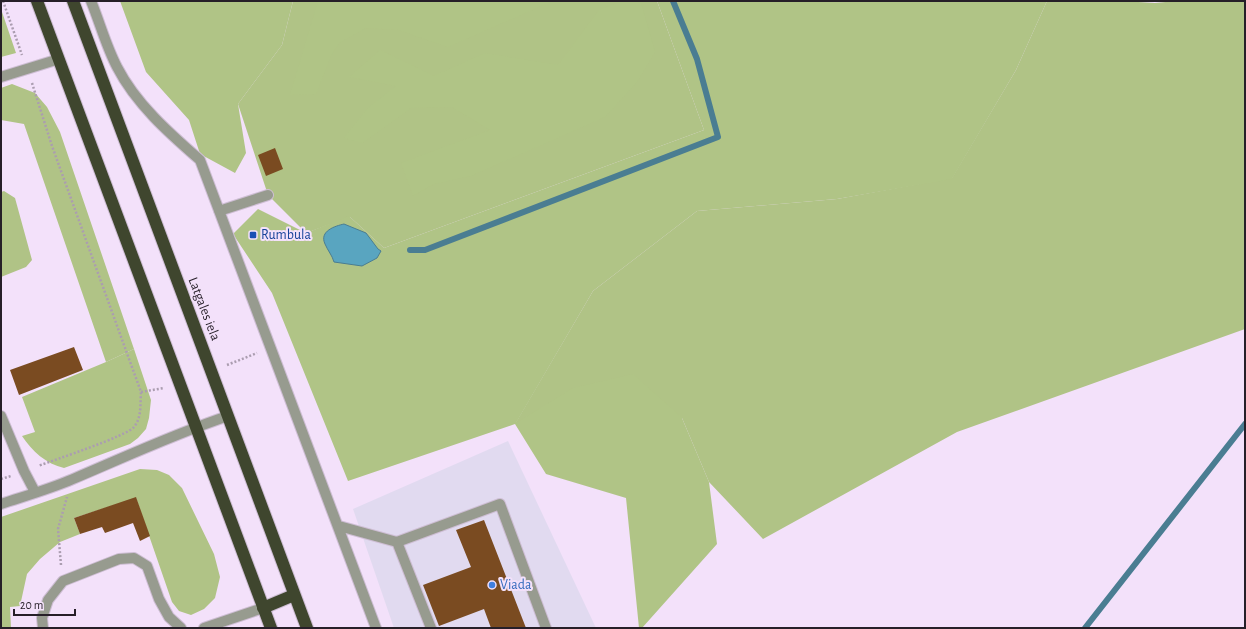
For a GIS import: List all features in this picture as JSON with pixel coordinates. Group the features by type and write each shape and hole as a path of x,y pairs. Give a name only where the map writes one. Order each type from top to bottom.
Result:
{"highway":[{"path":"37,1 271,628"},
{"name":"Latgales iela","path":"73,1 307,628"},
{"path":"263,608 294,595"}],"street":[{"path":"92,1 116,66 132,92 174,137 200,160 339,526 376,628"},
{"path":"1,77 59,59"},
{"path":"220,211 268,195"},
{"path":"1,416 24,471 35,492"},
{"path":"1,504 72,480 141,449 228,416"},
{"path":"339,526 397,542 500,504 546,628"},
{"path":"397,542 431,628"},
{"path":"43,628 42,618 48,600 63,581 119,559 134,558 147,566 159,599 169,617 181,628"},
{"path":"204,628 263,608"}],"path":[{"path":"1,479 134,429 140,417 141,392 52,146 3,1"},
{"path":"63,581 58,529 72,480"}],"shaded area":[{"path":"508,441 596,628 394,628 353,509"}],"green space":[{"path":"120,1 293,1 282,45 238,104 246,153 235,173 200,154 189,120 146,72"},
{"path":"293,1 657,1 704,130 384,248 350,217 306,233 268,195 238,104 282,45"},
{"path":"318,1 553,1 448,47 398,30 366,28 339,43 331,56 316,94 290,95"},
{"path":"622,1 635,1 641,3 655,52 637,82 605,117 471,176 434,184 413,196 401,163 490,130 452,107 411,108 362,143 344,138 368,108 396,86 349,77 380,50 434,76 485,53 558,65 599,10"},
{"path":"657,1 1047,1 1016,70 952,179 837,199 697,211 593,291 516,423 573,388 633,374 682,418 709,482 717,544 642,628 639,628 626,498 546,474 515,424 348,481 272,293 233,234 258,209 306,233 349,216 384,248 704,130"},
{"path":"1047,1 1122,1 1155,3 1176,1 1245,1 1245,329 957,432 763,539 709,482 682,418 515,424 593,291 697,211 837,199 952,178 1016,70"},
{"path":"1,9 16,53 1,57"},
{"path":"12,84 35,93 47,107 60,132 134,349 106,362 24,124 1,120 1,88"},
{"path":"4,191 15,198 32,260 26,267 1,277 1,192"},
{"path":"134,349 151,400 146,429 138,438 130,444 64,468 45,460 30,447 22,436 35,432 22,397"},
{"path":"140,469 157,470 169,475 182,488 214,554 220,577 215,598 204,609 191,615 179,611 172,602 136,498 74,518 80,534 60,542 40,559 27,574 20,606 10,607 11,628 1,628 1,517"}],"water":[{"path":"344,224 366,233 381,251 377,258 362,266 334,262 325,244 324,236 329,230"}],"building":[{"path":"275,148 283,169 266,176 258,155"},
{"path":"74,347 83,370 19,395 10,370"},
{"path":"136,497 150,536 140,541 133,523 105,533 102,527 80,534 74,518"},
{"name":"Viada","path":"484,520 526,628 491,628 484,609 439,626 423,585 471,567 456,530"}],"waterway":[{"path":"410,250 425,250 718,137 697,59 673,1"},
{"path":"1085,628 1245,424"}],"place":[{"name":"Rumbula","path":"253,235"},
{"name":"Viada","path":"492,585"}]}
